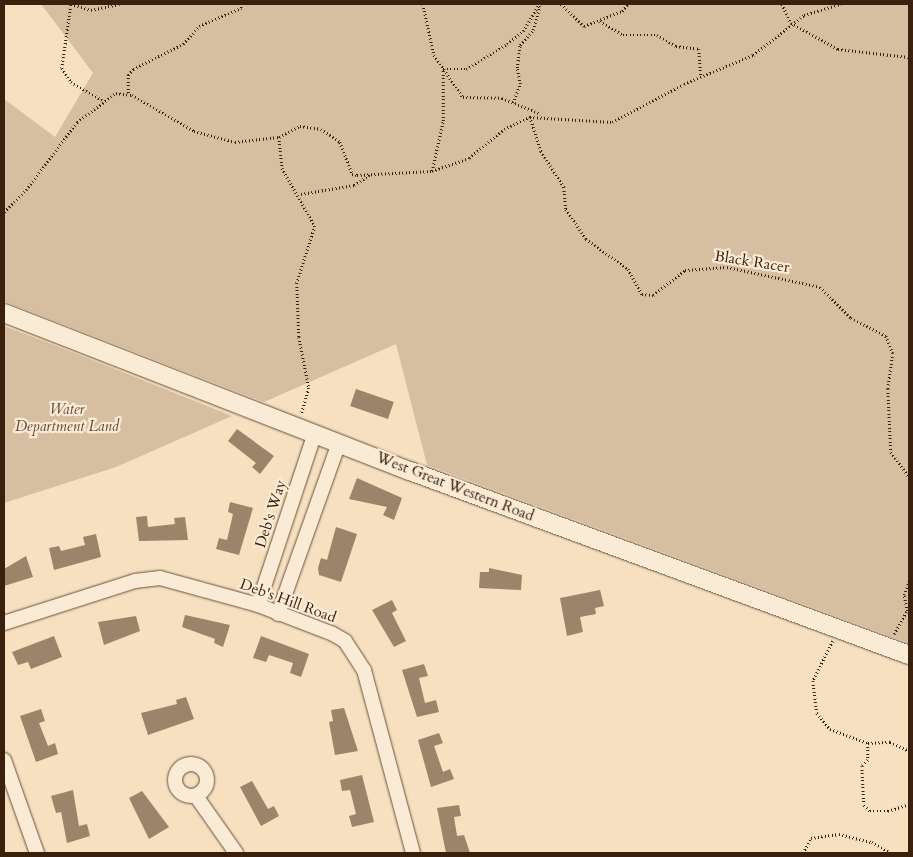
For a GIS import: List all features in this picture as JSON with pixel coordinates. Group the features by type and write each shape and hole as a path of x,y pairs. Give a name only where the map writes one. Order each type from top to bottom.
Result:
{"street":[{"name":"West Great Western Road","path":"4,313 292,423 339,443 909,655"},
{"name":"Deb's Way","path":"258,605 315,433"},
{"path":"278,614 339,443"},
{"name":"Deb's Hill Road","path":"4,623 148,579 172,580 258,605 333,634 360,660 413,853"},
{"path":"4,760 37,853"},
{"path":"196,796 236,853"}],"path":[{"path":"102,100 71,82 62,68 60,59 71,4 91,10 119,4"},
{"path":"128,94 128,74 183,44 199,26 241,8 240,4"},
{"path":"424,4 434,56 463,97 502,98 543,114 612,122 701,77 753,55 791,23 840,4"},
{"path":"443,69 466,69 507,44 523,31 540,4"},
{"path":"513,103 520,84 520,45 533,30 540,4"},
{"path":"561,4 579,24 600,22 628,4"},
{"path":"782,4 791,23 838,49 909,57"},
{"path":"600,22 623,35 657,35 676,46 699,49 701,77"},
{"path":"432,171 442,122 443,69"},
{"path":"4,212 26,190 77,122 110,94 128,94 194,131 235,142 279,137 300,126 321,128 340,142 352,174 370,175 432,171 469,158 504,129 530,117 543,114"},
{"name":"Black Racer","path":"530,117 541,150 564,187 566,209 586,239 628,269 642,294 653,295 685,270 727,267 820,287 850,318 886,336 893,353 889,383 891,452 909,477"},
{"path":"279,137 282,168 301,194 315,226 297,283 298,337 309,388 300,417 292,423"},
{"path":"301,194 354,185 370,175"},
{"path":"890,648 898,622 907,611 904,595 909,581"},
{"path":"839,629 813,681 813,701 830,729 868,743 890,742 909,751"},
{"path":"868,743 868,760 862,766 864,805 870,811 888,811 909,804"},
{"path":"803,853 811,838 839,834 872,842 891,853"}],"green space":[{"path":"41,4 909,4 909,643 427,465 396,344 264,402 4,301 4,99 55,137 93,73"},
{"name":"Water Department Land","path":"4,326 232,416 116,467 4,503"}],"building":[{"path":"356,389 394,402 388,419 350,406"},
{"path":"237,429 274,456 260,474 252,467 256,463 228,441"},
{"path":"357,478 402,498 394,520 383,515 387,507 349,499"},
{"path":"230,502 253,508 239,555 216,549 219,538 227,540 233,514 228,512"},
{"path":"147,516 148,527 175,524 174,518 185,517 188,540 139,541 136,517"},
{"path":"336,527 357,534 341,582 319,575 318,568 321,558 327,560"},
{"path":"96,534 101,557 54,570 49,548 59,546 61,551 85,545 83,537"},
{"path":"26,556 33,577 4,586 4,569"},
{"path":"489,568 522,575 521,590 479,588 480,572 489,572"},
{"path":"600,590 604,606 595,608 596,614 580,617 583,632 567,636 560,598"},
{"path":"392,600 397,610 392,613 406,641 394,647 372,610"},
{"path":"185,615 230,625 223,647 214,643 215,639 182,627"},
{"path":"136,616 140,631 104,645 98,622"},
{"path":"54,636 62,657 31,669 28,662 18,665 12,652"},
{"path":"261,636 309,654 301,677 290,673 293,663 269,655 266,662 253,658"},
{"path":"424,664 428,676 419,678 425,703 436,700 439,712 417,717 402,670"},
{"path":"186,697 194,719 148,735 141,713 177,704 176,700"},
{"path":"344,708 358,751 335,755 329,722 333,721 331,710"},
{"path":"41,709 45,721 39,723 48,746 55,743 58,754 36,762 20,716"},
{"path":"439,733 443,743 434,746 443,772 450,769 454,779 431,787 418,740"},
{"path":"362,775 374,822 352,827 349,816 356,814 350,790 342,791 340,780"},
{"path":"252,781 268,809 274,806 279,816 261,826 240,787"},
{"path":"73,790 79,826 87,824 90,836 67,843 61,812 56,813 51,796"},
{"path":"142,791 169,827 149,839 129,798"},
{"path":"459,805 461,816 454,817 457,836 464,835 470,853 446,853 437,808"}]}
